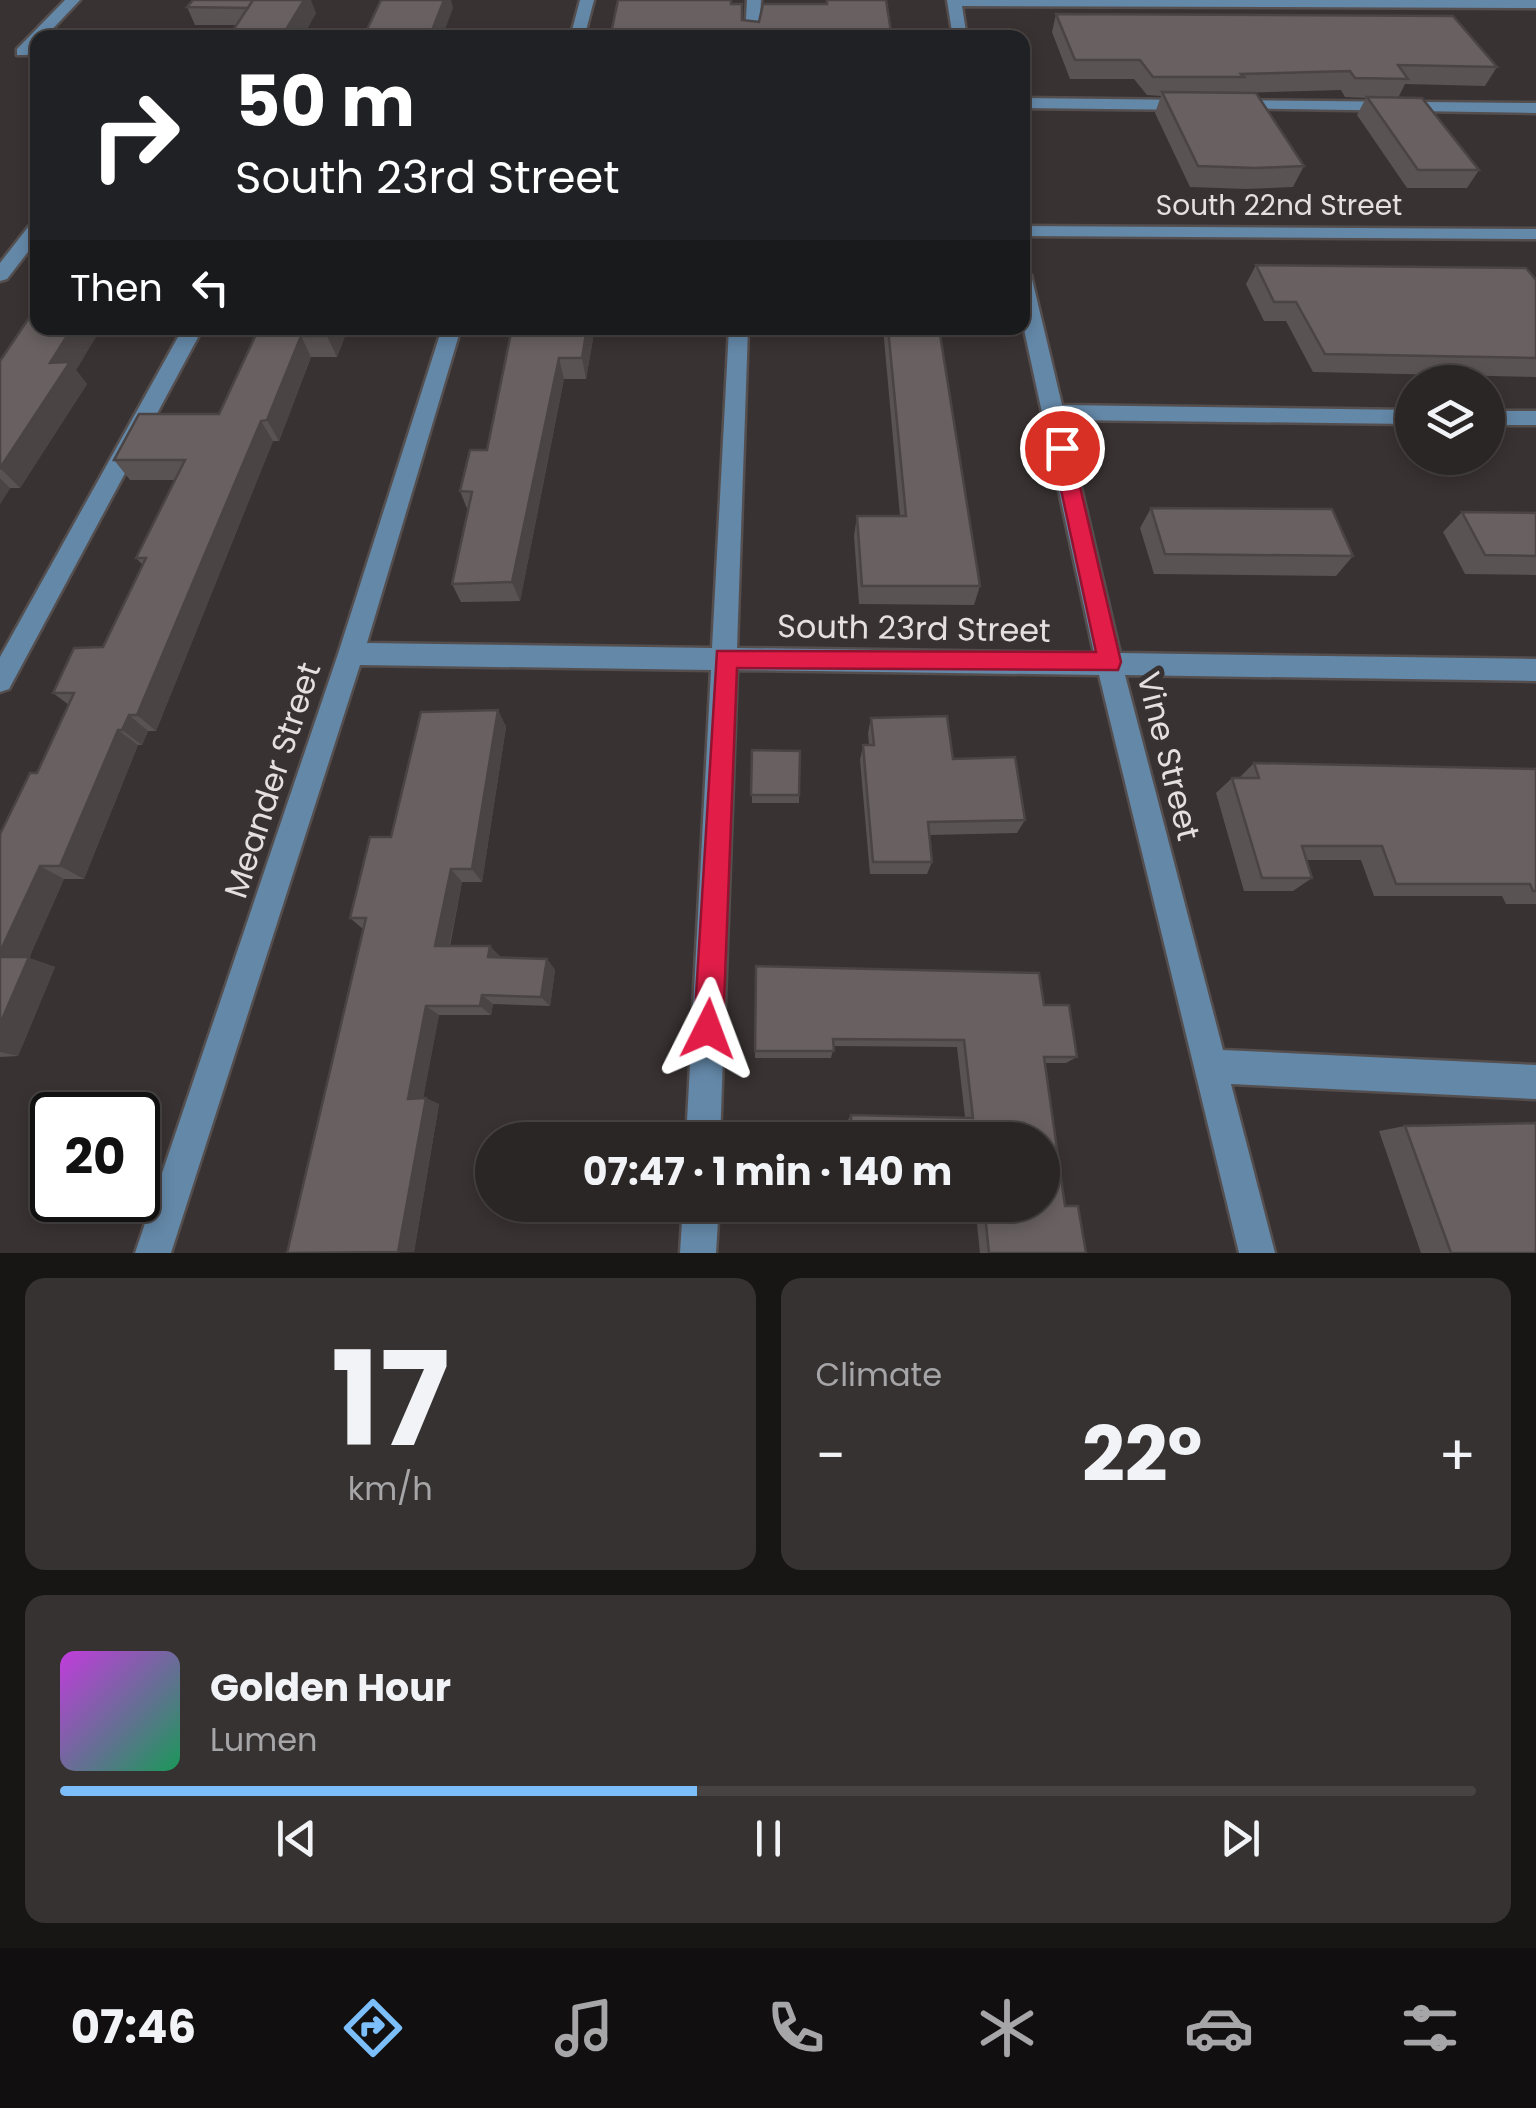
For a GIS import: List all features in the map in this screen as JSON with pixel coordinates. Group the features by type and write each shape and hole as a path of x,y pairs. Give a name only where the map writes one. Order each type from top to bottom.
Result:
{"street":[{"path":"48,30 73,0"},
{"path":"579,30 588,0"},
{"path":"752,30 754,0"},
{"path":"959,30 954,1 1536,4"},
{"path":"0,52 30,52"},
{"path":"1030,103 1200,105"},
{"path":"1220,105 1536,108"},
{"name":"South 22nd Street","path":"1030,231 1536,234"},
{"path":"0,275 30,236"},
{"name":"Vine Street","path":"1030,309 1110,662 1257,1253"},
{"path":"0,681 189,335"},
{"name":"Meander Street","path":"152,1253 351,654 449,335"},
{"path":"705,1122 739,335"},
{"path":"1054,412 1395,417"},
{"path":"1505,418 1536,418"},
{"name":"South 23rd Street","path":"351,654 1536,670"},
{"path":"1210,1066 1536,1082"},
{"path":"698,1253 699,1222"}],"building":[{"path":"193,0 253,0 248,8 187,7"},
{"path":"253,0 304,0 286,30 233,30"},
{"path":"381,0 444,0 432,30 367,30"},
{"path":"618,0 731,0 731,4 742,4 742,20 759,22 763,4 886,0 891,30 612,30"},
{"path":"1056,14 1453,16 1497,67 1398,65 1408,79 1355,78 1350,71 1153,77 1140,60 1075,60"},
{"path":"1162,92 1256,93 1304,166 1198,166"},
{"path":"1367,97 1422,98 1479,170 1418,170"},
{"path":"1256,265 1526,268 1536,280 1536,358 1325,354 1296,302 1274,302"},
{"path":"30,316 30,335 68,335 50,363 70,362 0,468 0,361"},
{"path":"256,335 327,335 301,336 137,715 129,715 122,730 118,730 60,866 40,866 0,952 0,834 30,773 37,773 74,693 53,693 74,648 103,647 146,558 136,558 185,460 114,460 139,414 219,414"},
{"path":"511,335 586,335 582,358 559,358 512,582 452,584 472,492 460,491 470,450 487,450"},
{"path":"889,335 940,335 980,586 862,586 857,516 906,516"},
{"path":"1151,508 1332,509 1353,556 1165,554"},
{"path":"1462,512 1536,513 1536,556 1485,555"},
{"path":"498,710 472,869 451,869 435,946 490,946 488,957 547,959 541,997 482,995 480,1006 426,1006 408,1099 426,1098 398,1252 287,1253 366,918 350,918 370,837 391,837 421,712"},
{"path":"947,716 953,759 1015,757 1025,820 928,822 932,862 873,862 863,745 874,745 871,718"},
{"path":"752,750 800,751 799,795 751,795"},
{"path":"1254,763 1536,769 1536,891 1530,884 1396,884 1382,846 1302,846 1312,878 1262,878 1232,778 1259,778"},
{"path":"0,957 29,957 0,1024"},
{"path":"756,966 1039,973 1044,1005 1069,1005 1077,1057 1044,1057 1053,1122 851,1122 851,1115 973,1118 964,1040 833,1039 834,1051 755,1051"},
{"path":"1536,1123 1536,1253 1451,1253 1405,1126"},
{"path":"1060,1171 1065,1206 1078,1206 1086,1253 989,1253 986,1222 1060,1222"}],"route":[{"path":"708,1029 725,658 1110,662 1062,448"}]}
